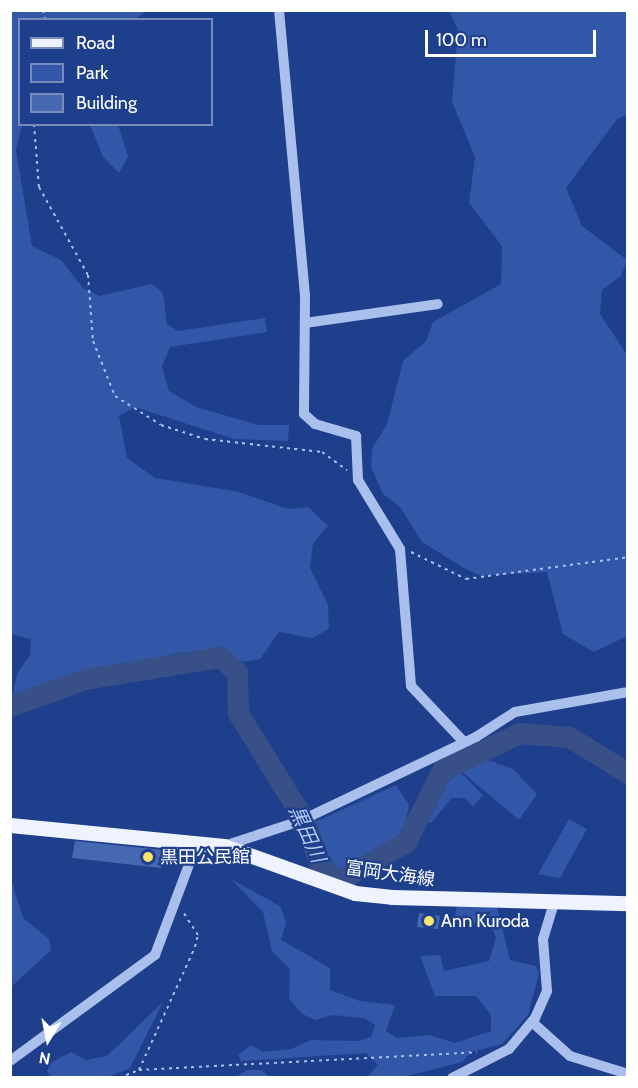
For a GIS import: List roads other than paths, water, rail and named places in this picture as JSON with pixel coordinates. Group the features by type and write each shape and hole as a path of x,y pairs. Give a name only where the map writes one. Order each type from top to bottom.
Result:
{"main road":[{"name":"富岡大海線","path":"10,825 224,846 355,893 433,900 627,903"}],"street":[{"path":"279,10 305,323 304,414 315,424 356,436 358,480 400,549 411,686 463,741"},
{"path":"305,323 438,304"},
{"path":"224,846 304,819 463,741 514,712 627,692"},
{"path":"10,1061 155,955 177,902 196,843"},
{"path":"452,1077 509,1049 532,1022 547,991 543,939 554,902"},
{"path":"532,1022 570,1056 627,1074"}],"waterway":[{"name":"黒田川","path":"10,706 85,679 220,657 237,672 238,713 306,823 318,861 326,874 341,879 406,842 442,770 520,733 569,737 628,773"}],"place":[{"name":"黒田公民館","path":"148,857"},
{"name":"Ann Kuroda","path":"429,921"}]}
